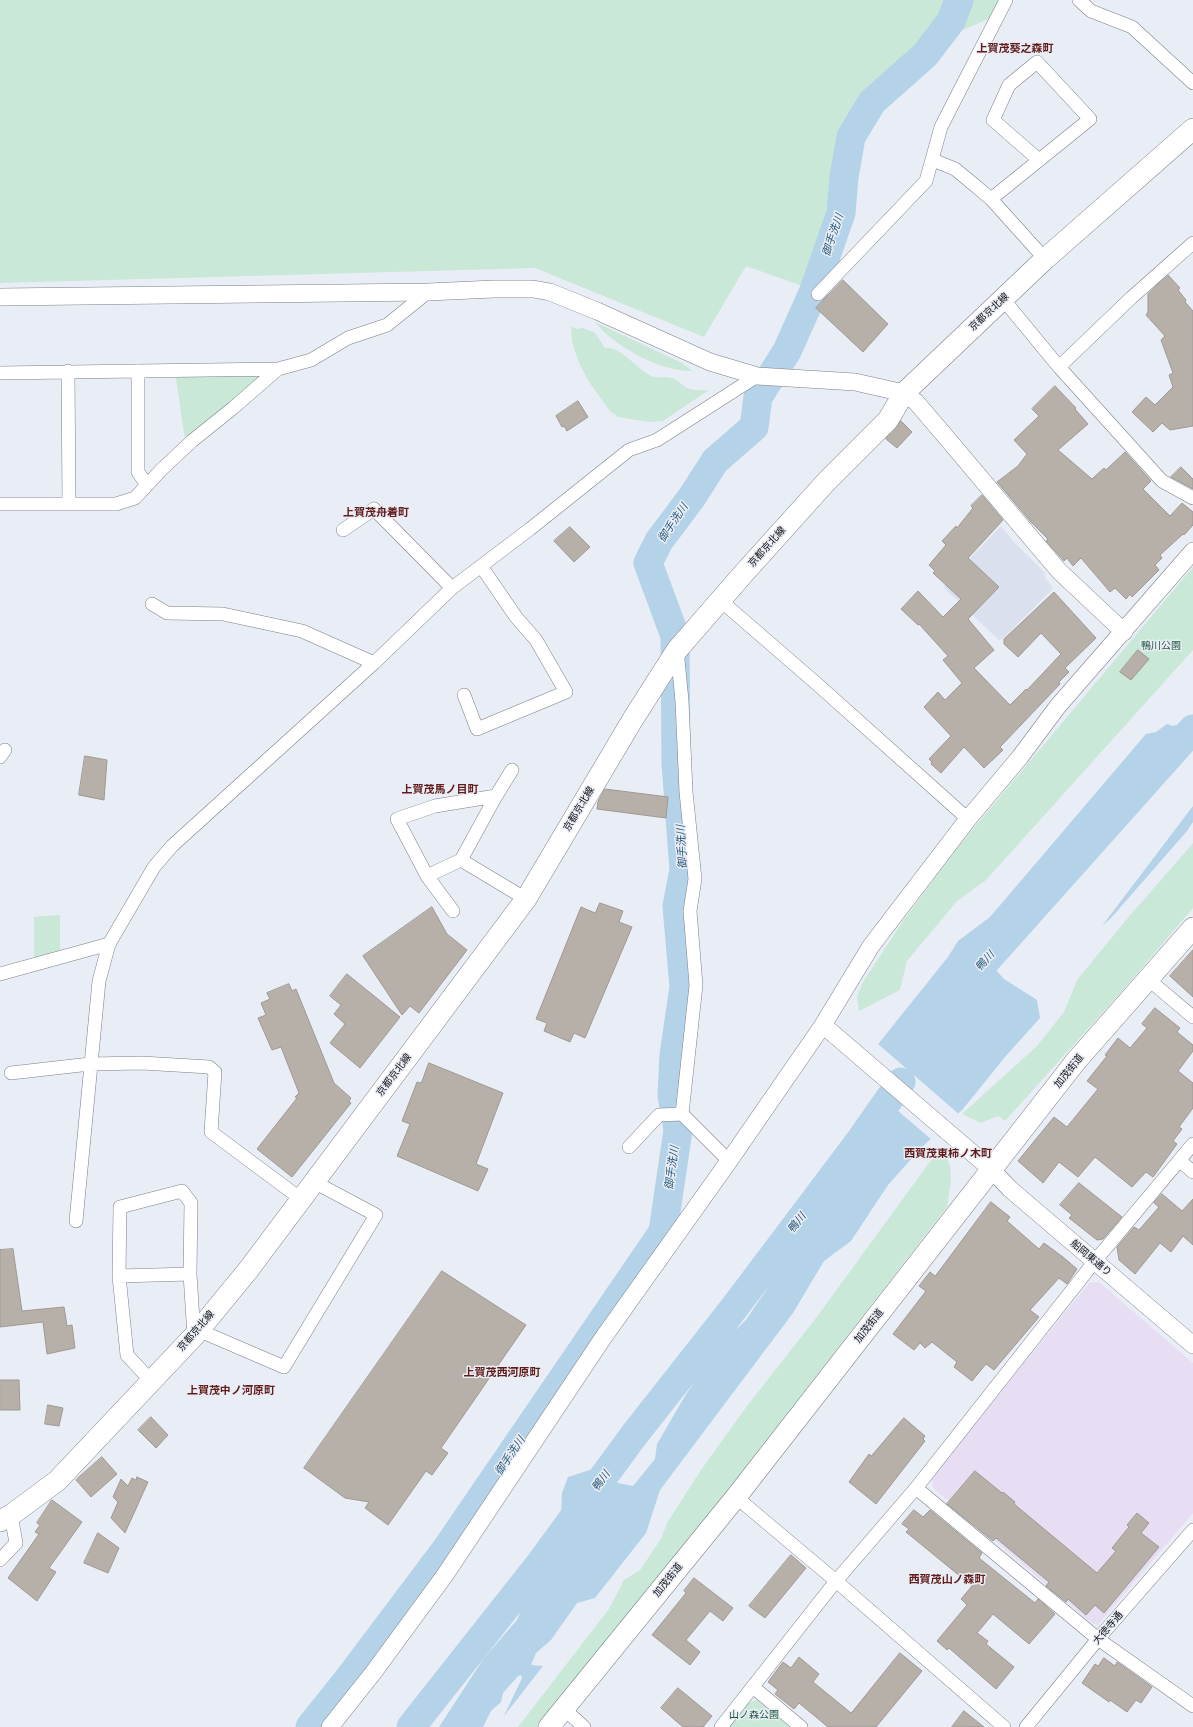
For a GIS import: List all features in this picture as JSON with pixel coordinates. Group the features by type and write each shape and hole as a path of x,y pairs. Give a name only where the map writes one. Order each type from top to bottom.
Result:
{"main road":[{"name":"京都京北線","path":"6,1518 57,1481 196,1333 249,1269 526,899 633,719 677,650 826,482 888,420 904,392 1045,259 1193,129"},
{"name":"加茂街道","path":"549,1727 736,1497 1076,1061 1149,980 1193,928"}],"street":[{"path":"818,294 926,181 941,127 1006,0"},
{"path":"1079,0 1091,11 1132,27 1193,83"},
{"path":"991,199 1090,119 1036,62 1009,85 993,120 1039,160"},
{"path":"933,160 955,168 991,199 1045,259"},
{"path":"1059,367 1131,298 1193,243"},
{"path":"0,297 428,292 525,289 550,292 597,311 710,362 757,376 855,382 904,392 916,402 1059,571 1124,632"},
{"path":"0,373 278,369 310,360 348,338 387,325 428,292"},
{"path":"1004,299 1059,367 1162,482 1193,498"},
{"path":"0,504 116,504 135,498 192,441 278,369"},
{"path":"68,371 69,504"},
{"path":"138,371 138,472 147,485"},
{"path":"76,1221 99,981 109,944 154,868 172,846 374,663 452,588 629,450 657,440 757,376"},
{"path":"343,530 374,509 452,588"},
{"path":"330,1727 373,1673 446,1575 603,1338 729,1161 823,1025 871,946 968,819 1020,757 1058,706 1193,551"},
{"path":"464,695 476,729 566,692 536,640 516,617 481,566"},
{"path":"720,600 968,819"},
{"path":"152,604 167,613 223,614 302,631 374,663"},
{"path":"677,650 682,701 686,792 695,879 690,911 696,985 682,1114"},
{"path":"427,876 461,860 512,770"},
{"path":"453,911 427,876 398,819 435,806 496,796"},
{"path":"461,860 526,899"},
{"path":"0,974 109,944"},
{"path":"1149,980 1193,1017"},
{"name":"船岡東通り","path":"823,1025 1193,1345"},
{"path":"11,1072 90,1064 142,1062 209,1067 215,1072 211,1132 301,1199"},
{"path":"629,1147 659,1115 682,1114 729,1161"},
{"path":"721,1727 836,1581 916,1488 1095,1261 1193,1144"},
{"path":"1180,1161 1193,1172"},
{"path":"151,1381 127,1355 119,1276 120,1207 182,1191 191,1203 190,1274 196,1333 284,1367 376,1215 314,1182"},
{"path":"119,1276 190,1274"},
{"path":"916,1488 1098,1639 1193,1706"},
{"path":"736,1497 836,1581 1004,1727"},
{"path":"0,1560 16,1543 6,1518"},
{"name":"大徳寺通","path":"1026,1727 1098,1639 1193,1530"},
{"path":"753,1687 801,1727"},
{"path":"564,1709 584,1727"}],"shaded area":[{"path":"1001,526 1014,542 1044,572 1045,578 1052,586 1052,590 1002,639 999,640 943,587"},
{"path":"1099,1282 1193,1363 1193,1513 1098,1625 1091,1623 933,1488 932,1477 1089,1283"}],"green space":[{"path":"0,0 1001,0 993,17 920,48 859,111 842,154 835,218 805,287 746,266 704,337 535,268 0,283"},
{"path":"595,322 682,363 693,371 680,370 653,363 626,349"},
{"path":"571,326 577,329 583,328 595,333 605,348 616,350 651,376 672,378 692,390 709,390 663,421 649,422 618,417 610,411 589,382 579,363 572,342"},
{"path":"269,369 186,447 175,371"},
{"name":"鴨川公園","path":"1193,567 1193,650 986,880 957,901 907,961 900,990 859,1011 857,997 863,982 903,921 957,848"},
{"path":"1193,843 1193,908 1122,991 1005,1121 998,1116 981,1123 962,1114 1037,1046 1064,1012 1077,980 1127,919"},
{"path":"60,915 60,957 34,964 34,917"},
{"path":"943,1148 950,1166 951,1179 947,1207 679,1553 539,1727 518,1727 609,1609 624,1580 640,1570 661,1539 667,1523 701,1470 747,1406 816,1318 929,1163"},
{"name":"山ノ森公園","path":"757,1700 790,1727 729,1727 747,1703"}],"water":[{"path":"1193,720 1193,737 1178,741 1156,756 1032,890 1011,917 992,949 995,969 1004,979 1037,1000 1040,1018 1005,1057 963,1109 921,1148 888,1185 851,1241 824,1261 793,1313 660,1490 646,1533 595,1598 577,1603 551,1640 536,1653 531,1665 543,1666 504,1716 522,1678 521,1675 518,1676 503,1693 501,1702 491,1711 483,1727 439,1727 484,1658 517,1620 525,1601 542,1583 561,1518 562,1493 568,1477 593,1469 618,1483 633,1486 655,1459 657,1444 685,1396 718,1346 746,1320 869,1136 887,1095 875,1048 948,957 958,941 990,917 1146,734 1156,732 1167,724 1173,726"},
{"path":"1193,806 1193,822 1187,831 1111,918 1102,926"}],"pier":[{"path":"877,1043 960,1115 932,1140 883,1098 885,1095 873,1048"}],"building":[{"path":"1168,275 1180,288 1178,290 1186,300 1185,302 1193,311 1193,426 1170,430 1162,423 1153,432 1132,412 1146,397 1155,405 1173,387 1169,375 1173,373 1161,340 1165,336 1146,315 1148,312 1148,294"},
{"path":"843,280 888,324 863,352 816,308"},
{"path":"1055,386 1076,408 1075,409 1088,424 1058,450 1092,479 1104,468 1106,470 1125,452 1151,481 1143,489 1170,516 1182,503 1193,512 1193,525 1184,535 1183,534 1160,555 1162,558 1155,565 1159,570 1132,597 1130,594 1126,599 1115,588 1110,592 1081,558 1073,566 1067,558 1064,561 1046,541 1048,539 1031,522 997,482 1018,466 1027,454 1014,440 1039,416 1032,409"},
{"path":"578,401 588,417 567,431 564,426 562,427 556,416"},
{"path":"901,421 912,432 897,448 886,439"},
{"path":"1181,467 1193,479 1193,489 1171,477"},
{"path":"982,495 1003,520 968,558 999,587 968,619 994,650 974,668 1010,705 1026,689 1027,690 1061,654 1041,633 1018,657 1004,644 1004,639 1054,592 1096,638 1065,668 1069,672 1059,682 1060,684 1000,747 1003,750 984,768 964,747 941,773 931,764 932,762 929,759 951,736 924,707 938,692 945,700 962,683 943,660 948,656 919,624 918,625 901,609 918,591 943,617 961,599 933,573 935,571 929,565 946,545 942,541 956,526 957,528 973,508 971,506"},
{"path":"570,527 590,547 574,562 554,541"},
{"path":"1138,650 1149,659 1131,680 1120,672"},
{"path":"85,756 107,760 104,800 79,795"},
{"path":"605,789 668,797 666,818 597,809 598,802"},
{"path":"600,903 623,911 619,922 632,927 585,1038 574,1033 570,1042 544,1031 547,1023 536,1019 581,907 595,913"},
{"path":"432,907 447,934 467,950 419,1013 410,1006 402,1015 363,956"},
{"path":"1193,950 1193,997 1170,976"},
{"path":"347,974 400,1017 360,1068 330,1043 345,1024 334,1014 341,1005 330,996"},
{"path":"289,984 292,991 296,989 334,1083 351,1098 349,1101 351,1103 292,1177 257,1149 297,1098 295,1097 299,1093 281,1047 272,1050 258,1018 266,1015 261,1003 270,999 267,993"},
{"path":"1155,1008 1180,1028 1177,1032 1193,1045 1193,1051 1178,1071 1193,1083 1193,1108 1179,1127 1182,1129 1173,1141 1177,1144 1153,1177 1146,1172 1132,1187 1095,1157 1078,1177 1059,1162 1043,1183 1018,1161 1054,1117 1067,1127 1098,1089 1087,1081 1107,1056 1105,1055 1118,1038 1130,1048 1147,1028 1142,1024"},
{"path":"429,1063 503,1093 476,1164 488,1169 478,1191 397,1156 410,1124 402,1121 417,1082 421,1083"},
{"path":"1079,1183 1122,1217 1103,1239 1097,1240 1069,1218 1072,1215 1060,1205"},
{"path":"1162,1194 1182,1211 1193,1199 1193,1245 1183,1236 1171,1252 1160,1243 1135,1274 1119,1260 1117,1247 1134,1227 1139,1230 1159,1207 1154,1203"},
{"path":"991,1202 1010,1217 1007,1221 1039,1249 1044,1243 1077,1269 1067,1284 1059,1278 1030,1310 1039,1317 994,1370 986,1364 972,1381 954,1367 957,1362 932,1342 925,1348 920,1343 914,1350 893,1334 926,1291 919,1286 930,1272 935,1276"},
{"path":"13,1249 22,1311 64,1307 67,1326 72,1325 75,1348 47,1354 43,1322 0,1327 0,1250"},
{"path":"442,1271 526,1325 441,1448 448,1453 432,1475 426,1471 388,1525 365,1508 369,1502 345,1498 304,1468"},
{"path":"0,1380 19,1380 20,1410 0,1410"},
{"path":"48,1405 63,1408 59,1426 45,1424"},
{"path":"151,1417 168,1435 156,1448 138,1430"},
{"path":"904,1418 925,1436 923,1439 925,1441 876,1504 849,1482 869,1454 871,1456"},
{"path":"102,1457 117,1474 91,1497 76,1480"},
{"path":"975,1471 1015,1502 1014,1504 1097,1573 1116,1551 1112,1548 1129,1527 1127,1525 1137,1513 1149,1523 1141,1533 1159,1547 1104,1613 1095,1605 1086,1615 1068,1599 1066,1602 1046,1586 1049,1582 996,1538 993,1541 947,1504"},
{"path":"137,1477 148,1482 125,1533 111,1518 118,1502 113,1497 121,1479 128,1486 132,1478 136,1480"},
{"path":"52,1500 82,1522 49,1568 56,1572 37,1601 8,1578 39,1534 35,1532 40,1525 37,1523"},
{"path":"914,1510 923,1517 930,1510 982,1553 979,1558 1035,1603 1038,1599 1055,1614 1029,1644 993,1614 977,1633 988,1641 986,1644 1014,1667 996,1689 949,1648 947,1650 937,1641 967,1605 961,1599 972,1586 906,1532 909,1529 902,1524"},
{"path":"98,1533 119,1548 108,1573 84,1563"},
{"path":"791,1555 806,1568 765,1618 749,1606"},
{"path":"694,1578 733,1608 723,1621 710,1611 686,1640 700,1652 690,1665 652,1635 686,1593 684,1591"},
{"path":"900,1653 922,1671 876,1727 828,1727 799,1703 794,1709 775,1694 778,1690 768,1682 783,1662 791,1668 799,1657 819,1674 813,1682 851,1713"},
{"path":"1104,1658 1115,1666 1117,1662 1152,1687 1141,1703 1136,1700 1127,1712 1110,1700 1109,1702 1082,1683 1095,1664 1098,1666"},
{"path":"678,1688 712,1716 703,1727 683,1727 661,1708"},
{"path":"964,1711 984,1727 952,1727"}],"waterway":[{"name":"御手洗川","path":"310,1727 350,1677 447,1548 663,1232 678,1130 672,1095 674,1055 684,987 677,906 684,870 676,763 675,636 648,563 659,541 692,497 715,461 754,427 758,397 787,351 813,293 841,213 844,177 851,137 872,102 925,55 951,21 959,0"},
{"name":"鴨川","path":"966,983 1193,729"},
{"name":"鴨川","path":"411,1727 539,1565 634,1435 734,1308 859,1142 901,1082"}],"district":[{"name":"上賀茂葵之森町","path":"1015,49"},
{"name":"上賀茂舟着町","path":"376,513"},
{"name":"上賀茂馬ノ目町","path":"440,790"},
{"name":"西賀茂東柿ノ木町","path":"948,1154"},
{"name":"上賀茂西河原町","path":"502,1373"},
{"name":"上賀茂中ノ河原町","path":"231,1391"},
{"name":"西賀茂山ノ森町","path":"947,1580"}]}
